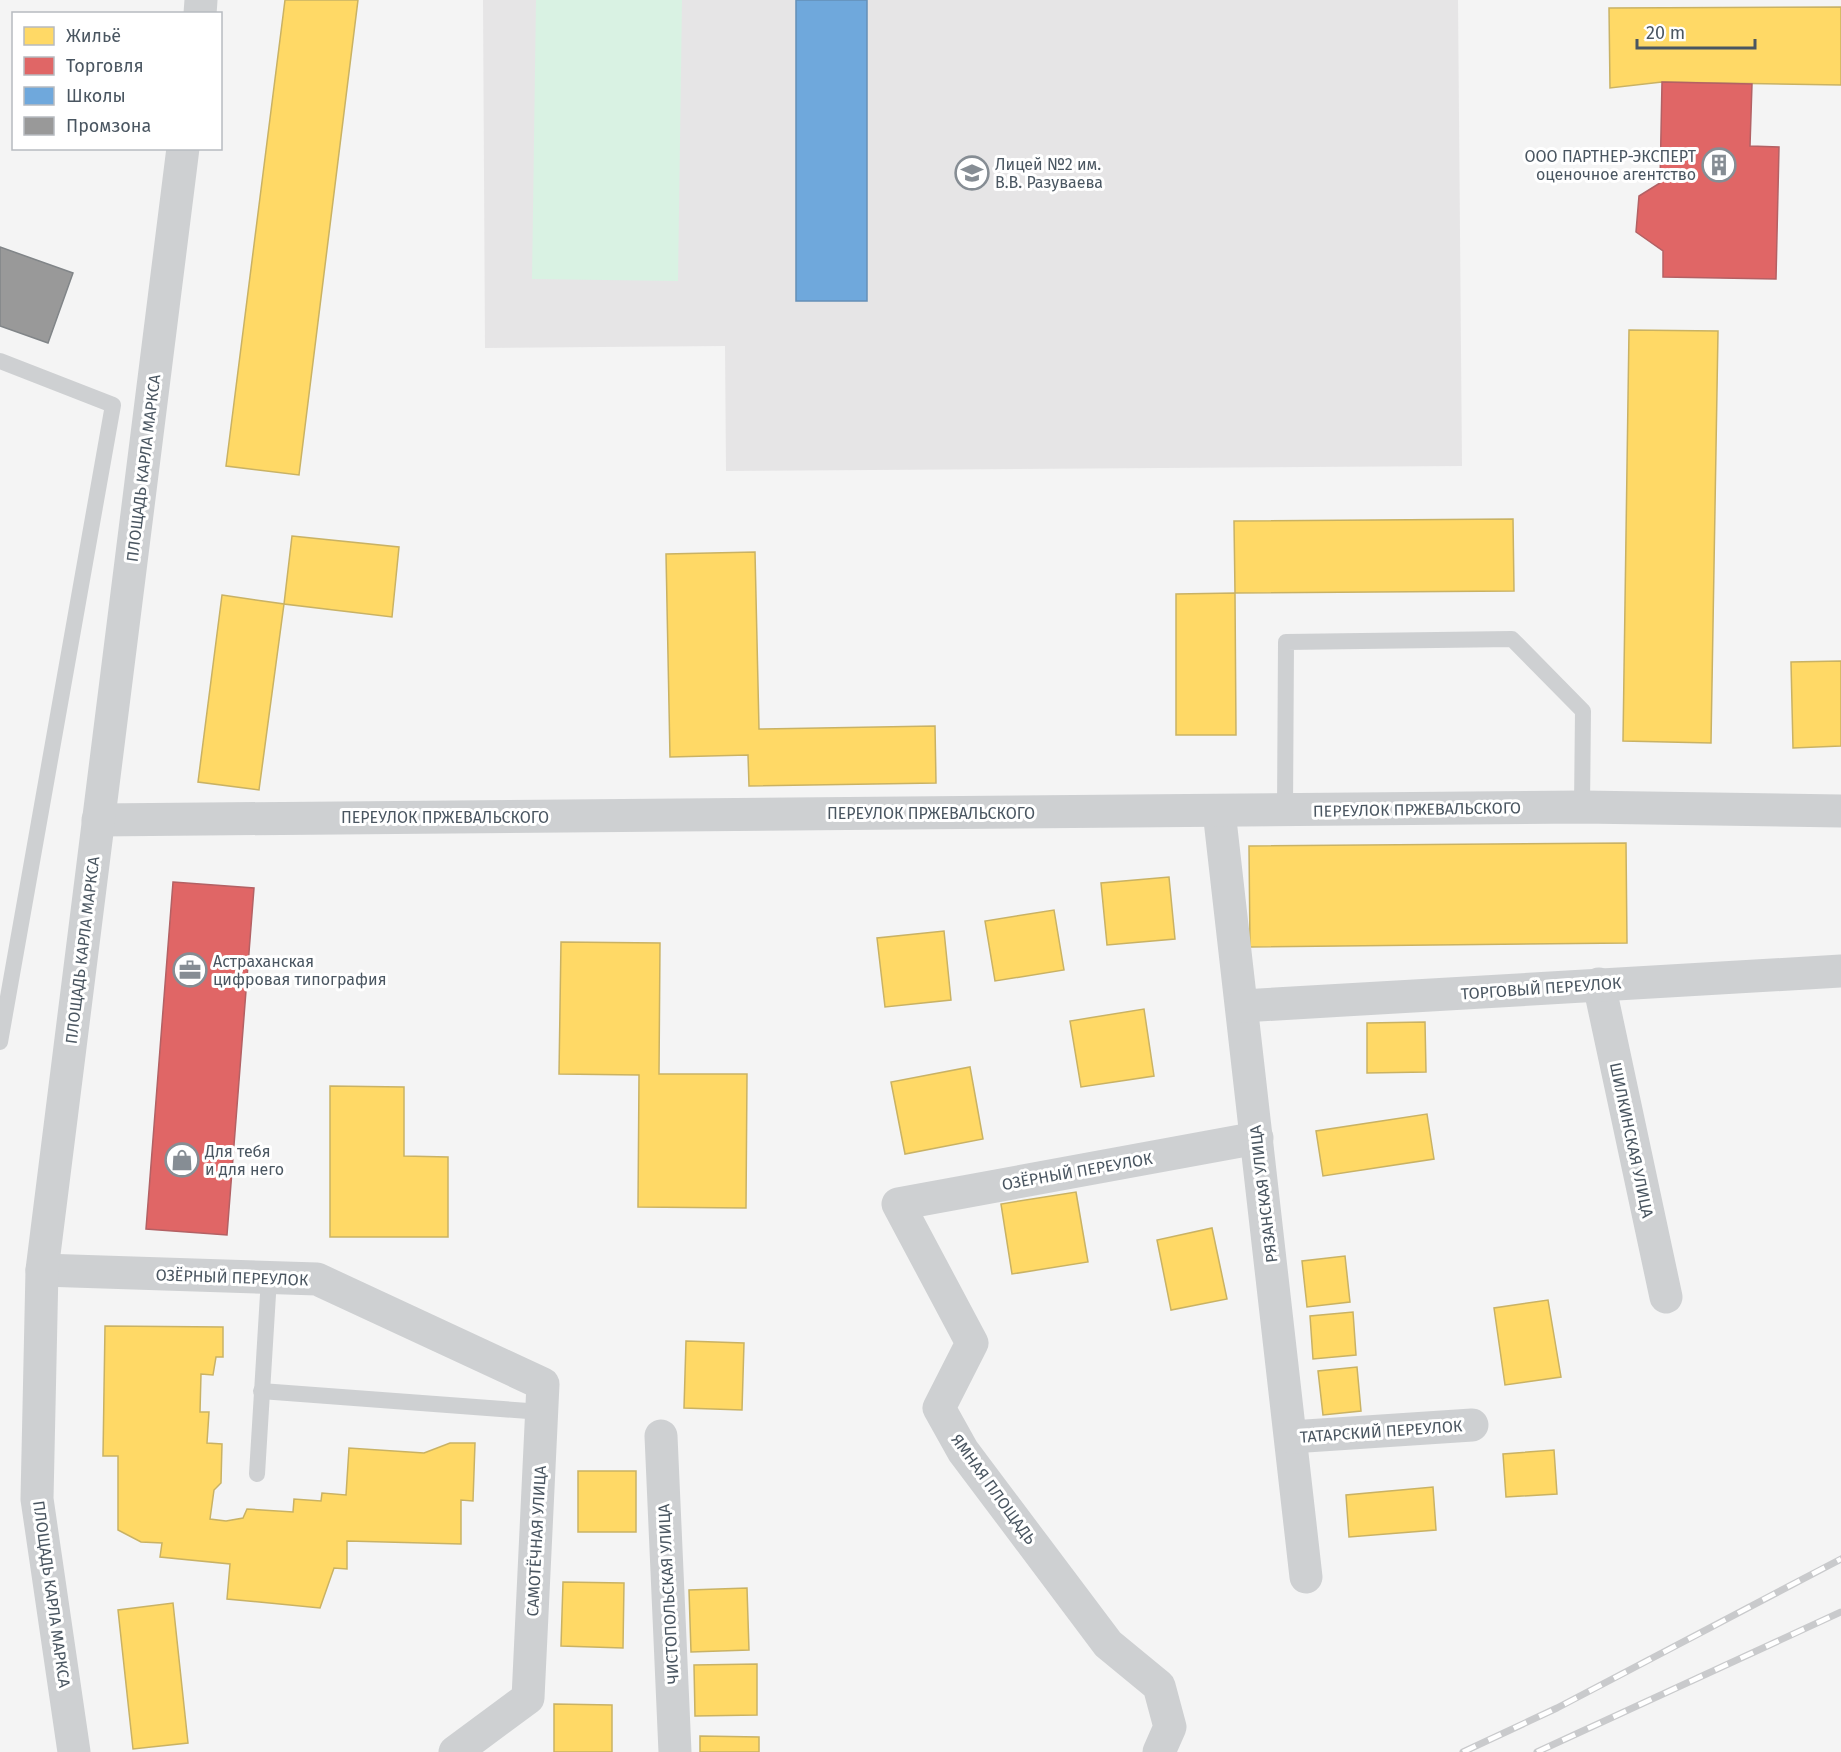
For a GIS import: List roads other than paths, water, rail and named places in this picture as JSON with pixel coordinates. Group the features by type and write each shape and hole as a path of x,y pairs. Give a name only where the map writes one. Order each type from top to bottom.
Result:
{"street":[{"name":"ПЛОЩАДЬ КАРЛА МАРКСА","path":"74,1752 37,1499 42,1270 183,150"},
{"name":"ПЕРЕУЛОК ПРЖЕВАЛЬСКОГО","path":"98,820 1582,807 1841,811"},
{"name":"РЯЗАНСКАЯ УЛИЦА","path":"1219,811 1306,1576"},
{"name":"ТОРГОВЫЙ ПЕРЕУЛОК","path":"1242,1006 1841,971"},
{"name":"ШИЛКИНСКАЯ УЛИЦА","path":"1599,984 1666,1297"},
{"name":"ОЗЁРНЫЙ ПЕРЕУЛОК","path":"898,1204 1257,1138"},
{"name":"ЯМНАЯ ПЛОЩАДЬ","path":"898,1204 972,1343 939,1408 963,1451 1108,1644 1159,1686 1170,1727 1159,1752"},
{"name":"ОЗЁРНЫЙ ПЕРЕУЛОК","path":"42,1270 316,1280 542,1398"},
{"name":"САМОТЁЧНАЯ УЛИЦА","path":"456,1752 528,1698 542,1398"},
{"name":"ТАТАРСКИЙ ПЕРЕУЛОК","path":"1291,1437 1472,1425"},
{"name":"ЧИСТОПОЛЬСКАЯ УЛИЦА","path":"660,1436 675,1752"}],"lane":[{"path":"0,361 113,405 0,1042"},
{"path":"1285,811 1286,642 1465,639 1512,639 1583,711 1582,807"},
{"path":"257,1474 268,1278"},
{"path":"261,1390 542,1398"}],"railway":[{"path":"1463,1752 1557,1708 1841,1559"},
{"path":"1537,1752 1841,1612"}],"place":[{"name":"ООО ПАРТНЕР-ЭКСПЕРТ оценочное агентство","path":"1719,165"},
{"name":"Лицей №2 им. В.В. Разуваева","path":"972,173"},
{"name":"Астраханская цифровая типография","path":"190,970"},
{"name":"Для тебя и для него","path":"182,1160"}]}
